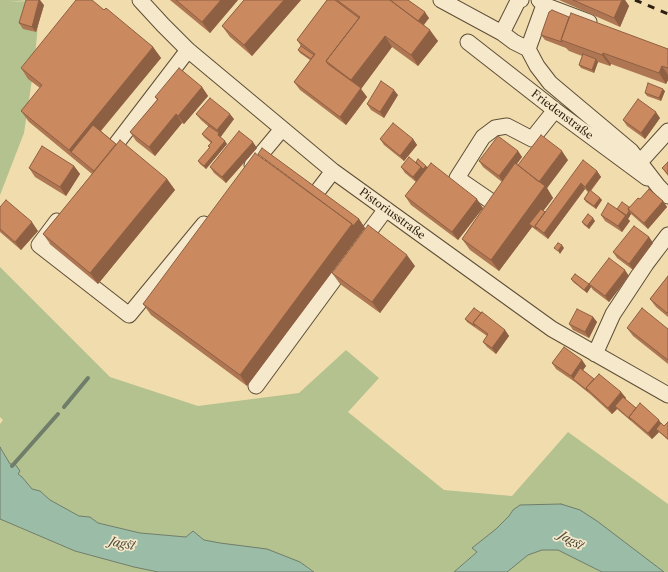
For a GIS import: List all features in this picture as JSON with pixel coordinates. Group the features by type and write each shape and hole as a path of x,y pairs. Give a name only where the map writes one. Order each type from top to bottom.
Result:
{"street":[{"name":"Pistoriusstraße","path":"140,0 188,50 333,171 552,329 668,395"},
{"path":"441,0 528,49 542,3 599,26"},
{"path":"502,33 518,0"},
{"name":"Friedenstraße","path":"468,42 555,110 663,191"},
{"name":"Friedenstraße","path":"528,49 537,66 550,83 636,157 663,191"},
{"path":"97,170 188,50"},
{"path":"495,204 457,178 483,137 495,128 506,126 532,139 555,110"},
{"path":"243,177 282,129"},
{"path":"636,157 668,131"},
{"path":"317,192 333,171"},
{"path":"68,207 39,245 129,315 213,213"},
{"path":"256,386 386,209"},
{"path":"595,354 614,314 646,264 668,234"}],"shaded area":[{"path":"0,0 29,0 8,2 29,1 40,4 34,66 24,133 0,195"},
{"path":"0,267 110,377 198,406 299,393 346,350 379,378 348,412 444,490 512,496 568,432 668,504 668,572 664,572 629,547 513,510 496,529 473,548 477,552 454,572 315,572 300,562 204,540 193,531 187,537 140,533 98,523 90,517 79,516 50,500 40,491 32,489 10,464 0,446 0,424 3,420 0,417"},
{"path":"0,519 75,551 158,572 0,572"},
{"path":"542,550 559,550 602,572 507,572 528,555"}],"water":[{"name":"Jagst","path":"0,447 10,464 15,464 20,471 18,474 32,489 40,491 50,500 79,516 90,517 98,523 140,533 186,537 193,531 204,540 267,549 300,562 314,572 158,572 75,551 0,519"},
{"name":"Jagst","path":"561,504 580,510 597,521 664,572 602,572 558,550 542,550 528,555 507,572 454,572 477,552 472,548 496,529 513,510 520,505"}],"building":[{"path":"26,0 39,0 32,27 19,23"},
{"path":"76,0 92,0 104,10 106,8 153,47 69,150 21,111 42,85 21,68"},
{"path":"176,0 221,0 202,22"},
{"path":"244,0 284,0 244,45 222,26"},
{"path":"327,0 335,0 359,18 326,61 361,88 340,117 294,82 315,54 297,40"},
{"path":"337,0 390,0 430,30 411,55 385,36 351,80 326,61 360,17"},
{"path":"390,0 408,0 425,12 418,21"},
{"path":"573,0 622,0 614,18"},
{"path":"552,10 569,17 561,40 562,42 541,35 549,12"},
{"path":"571,13 668,49 668,68 662,66 659,73 561,40"},
{"path":"301,46 314,55 311,59 298,50"},
{"path":"583,54 596,59 592,70 579,65"},
{"path":"179,68 202,87 178,116 176,114 149,147 130,132 158,99 155,97"},
{"path":"381,81 394,90 380,112 367,104"},
{"path":"648,83 663,89 659,98 645,93"},
{"path":"210,98 230,114 217,130 196,114"},
{"path":"638,99 656,112 641,133 623,120"},
{"path":"393,123 413,139 400,156 380,139"},
{"path":"93,125 116,144 94,171 71,152"},
{"path":"209,126 219,133 218,135 225,141 204,166 198,161 210,147 208,146 212,142 202,134"},
{"path":"239,131 253,142 222,177 210,167"},
{"path":"541,135 562,151 539,182 518,165"},
{"path":"498,136 518,151 499,176 479,161"},
{"path":"120,140 167,179 90,273 43,234"},
{"path":"42,146 74,166 60,187 29,168"},
{"path":"262,148 359,219 353,226 258,154"},
{"path":"255,153 352,224 240,375 143,304"},
{"path":"409,157 421,167 413,177 401,167"},
{"path":"418,159 426,166 423,169 416,162"},
{"path":"583,160 597,171 585,187 581,183 544,233 535,226"},
{"path":"668,162 668,174 662,168"},
{"path":"431,163 477,199 452,232 405,196"},
{"path":"515,163 545,186 491,260 462,239"},
{"path":"649,189 663,201 644,223 628,209"},
{"path":"590,190 600,198 594,206 584,199"},
{"path":"6,200 32,222 15,242 0,229 0,207"},
{"path":"622,202 629,207 629,211 626,216 617,209"},
{"path":"608,203 626,215 618,226 601,215"},
{"path":"541,209 545,212 535,226 537,229 529,224"},
{"path":"588,214 593,218 587,226 582,222"},
{"path":"368,225 407,255 372,302 332,273"},
{"path":"634,226 649,237 629,264 613,252"},
{"path":"558,243 562,245 558,251 554,248"},
{"path":"609,258 625,270 605,296 589,284"},
{"path":"575,274 589,284 584,290 571,279"},
{"path":"668,276 668,312 667,313 650,299"},
{"path":"474,308 481,313 473,323 475,326 465,319"},
{"path":"642,308 668,329 668,360 627,328"},
{"path":"577,309 593,317 585,332 569,324"},
{"path":"482,312 505,330 492,348 483,342 488,334 473,323"},
{"path":"564,347 582,360 571,376 552,363"},
{"path":"580,368 594,379 586,388 588,391 573,379"},
{"path":"599,374 621,392 608,408 586,388"},
{"path":"623,397 636,408 629,417 631,420 615,406"},
{"path":"640,403 659,420 648,433 629,417"},
{"path":"668,422 668,439 656,429 661,423 664,426"}],"waterway":[{"path":"64,407 88,378"},
{"path":"12,466 58,414"}],"railway":[{"path":"635,0 668,14"}]}
